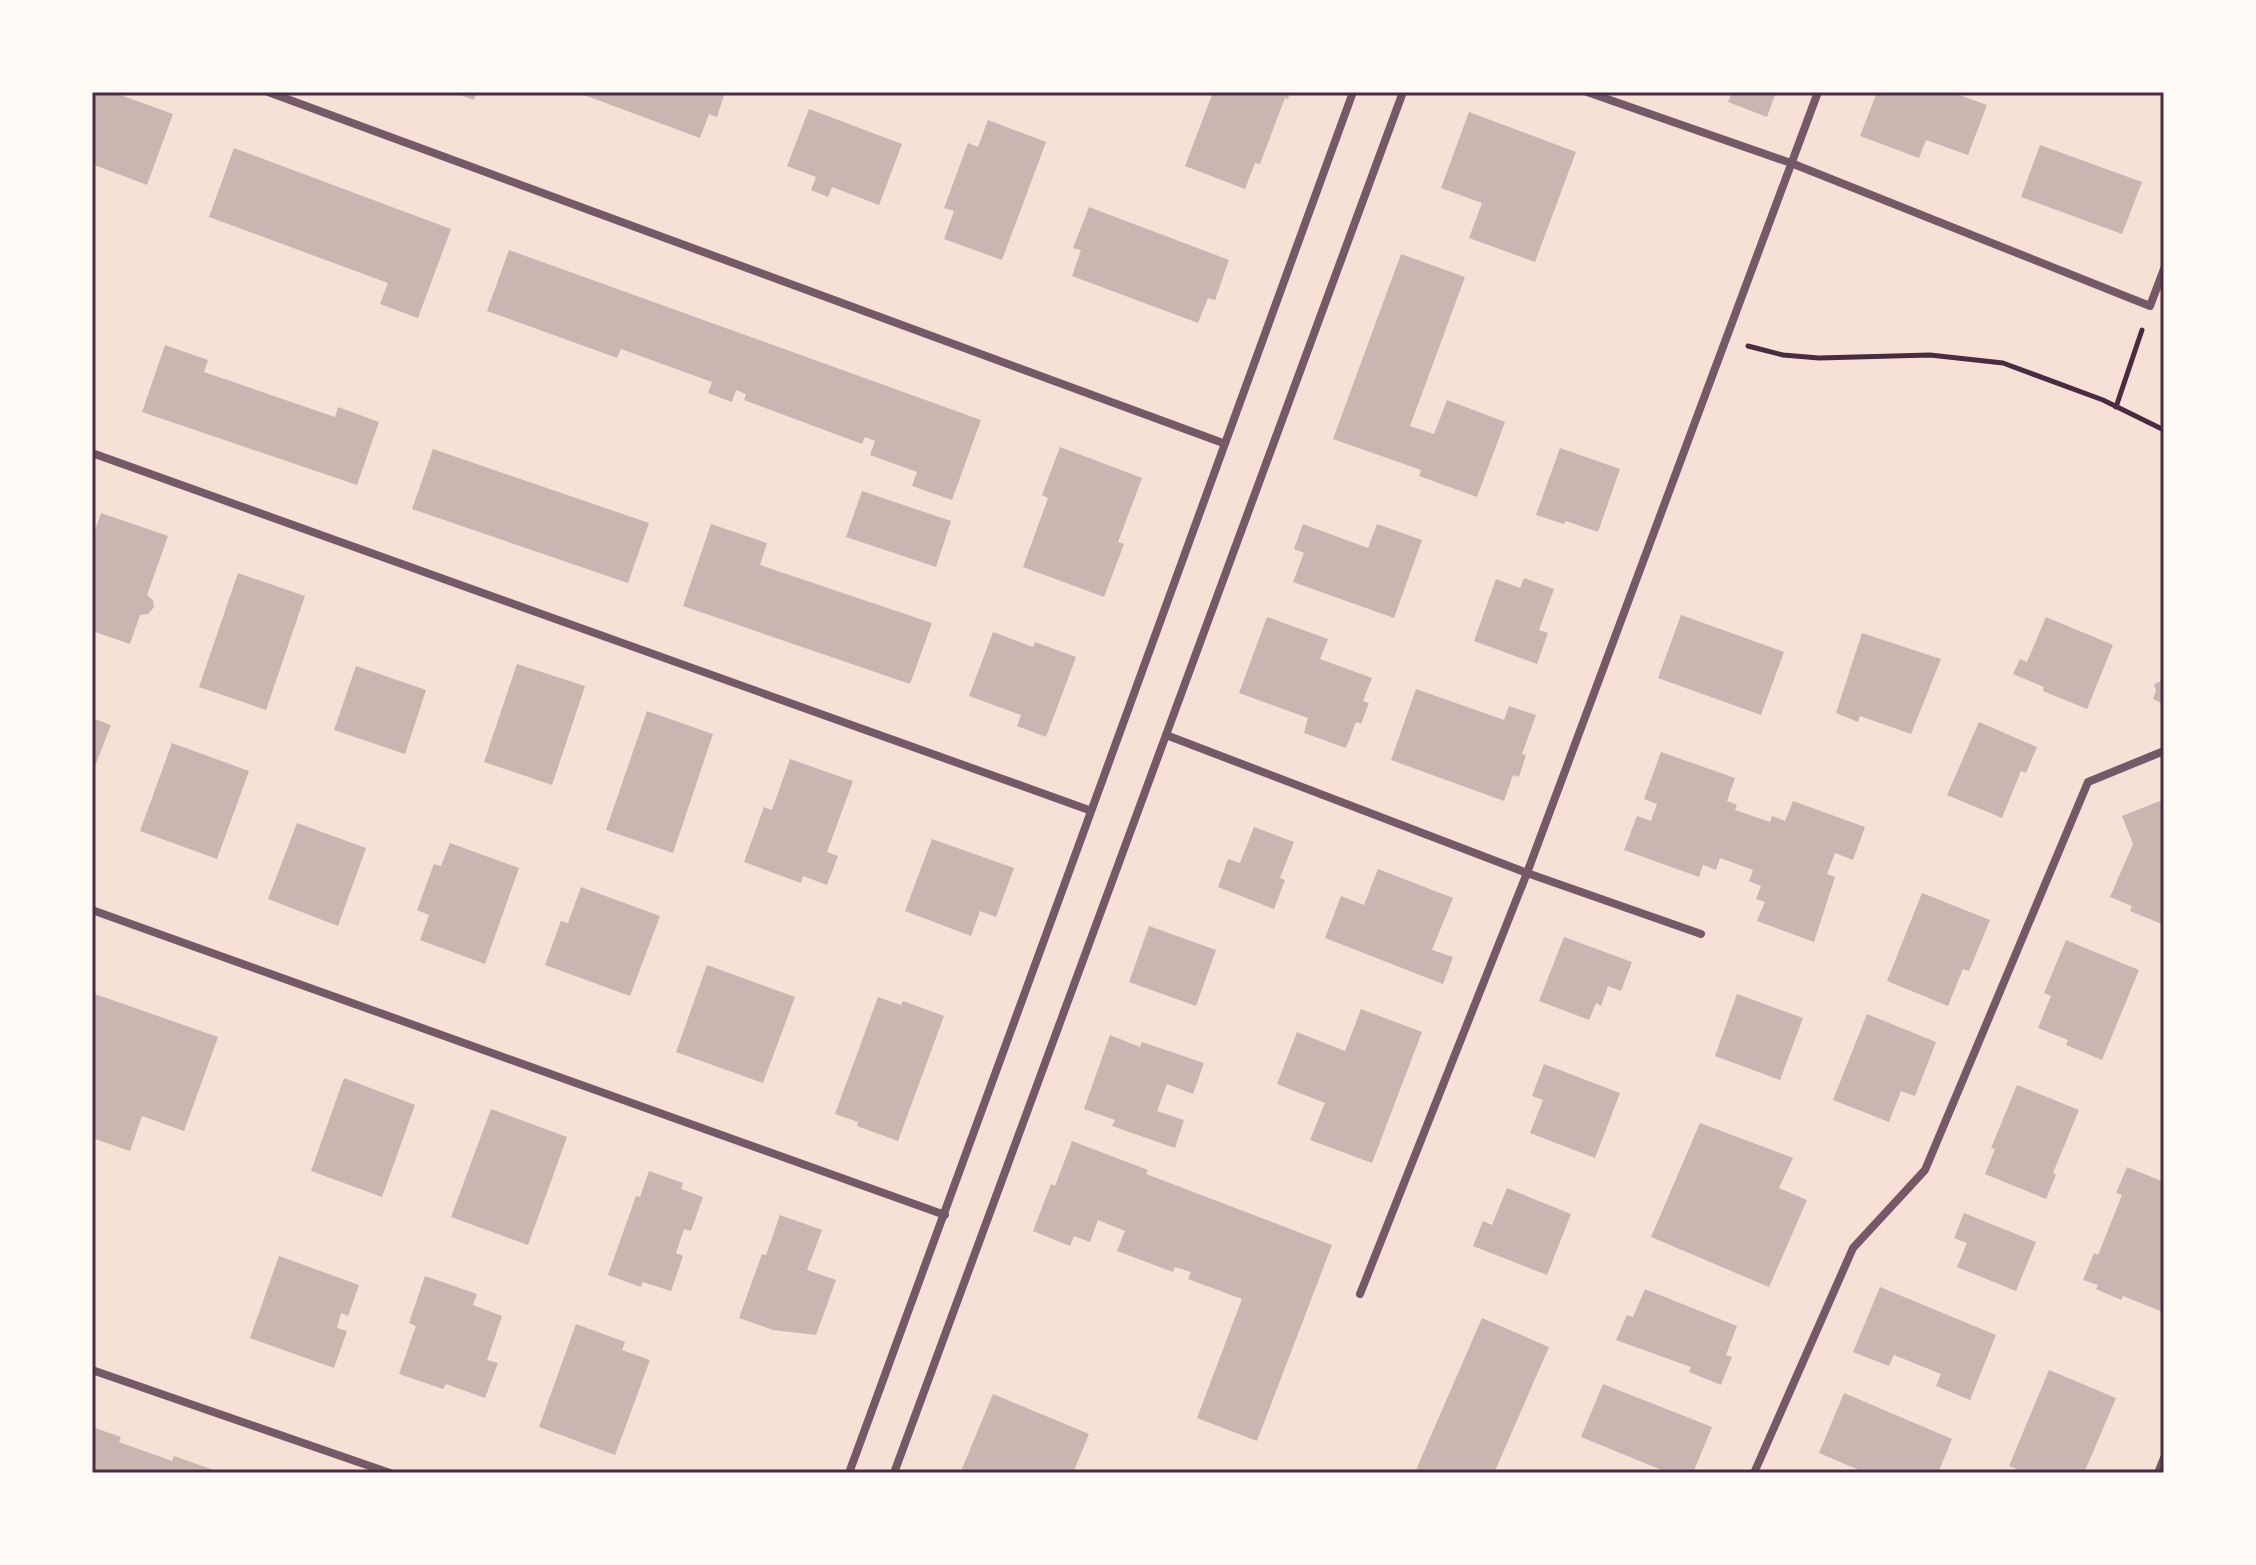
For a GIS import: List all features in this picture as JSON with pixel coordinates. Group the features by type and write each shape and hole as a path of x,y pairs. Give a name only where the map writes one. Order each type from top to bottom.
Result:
{"street":[{"path":"268,92 1223,443"},
{"path":"849,1473 1353,92"},
{"path":"894,1473 1403,92"},
{"path":"1587,92 1791,163 2150,306 2164,269"},
{"path":"1360,1294 1527,873 1818,92"},
{"path":"92,453 1089,810"},
{"path":"1166,735 1527,873 1701,934"},
{"path":"1754,1473 1853,1248 1925,1170 2088,782 2164,751"},
{"path":"92,910 945,1215"},
{"path":"92,1370 390,1473"},
{"path":"2158,1473 2164,1458"}],"path":[{"path":"2116,407 2150,306"},
{"path":"1724,340 1783,355 1867,358 1930,355 2003,363 2116,407 2164,430"}],"building":[{"path":"92,92 112,92 173,114 147,185 92,164"},
{"path":"452,92 477,92 474,100"},
{"path":"576,92 725,92 717,117 709,114 700,138"},
{"path":"1213,92 1290,92 1260,164 1255,163 1245,189 1185,166"},
{"path":"1732,92 1776,92 1767,117 1728,102"},
{"path":"1877,92 1951,92 1987,105 1968,155 1926,140 1919,158 1860,136"},
{"path":"809,109 902,144 879,205 832,187 828,197 811,190 816,177 787,166"},
{"path":"1469,112 1576,152 1535,262 1469,238 1482,203 1441,188"},
{"path":"988,120 1046,142 1002,260 944,239 954,211 944,208 968,143 978,147"},
{"path":"2040,145 2142,182 2122,234 2021,197"},
{"path":"234,148 451,229 418,318 380,304 388,283 209,217"},
{"path":"1089,207 1229,260 1215,300 1208,298 1198,323 1072,276 1081,250 1073,248"},
{"path":"509,250 981,420 952,500 912,486 917,472 870,455 875,441 865,437 862,444 744,400 746,394 736,390 732,402 708,393 712,382 621,349 617,358 487,311"},
{"path":"1401,254 1465,277 1410,426 1434,434 1447,400 1505,422 1477,497 1419,476 1421,470 1333,439"},
{"path":"165,345 208,360 204,372 335,417 338,407 379,422 357,485 142,412"},
{"path":"1060,447 1142,478 1118,542 1124,544 1104,597 1023,567 1048,498 1042,495"},
{"path":"1560,448 1620,469 1598,532 1536,515"},
{"path":"433,449 649,523 628,583 412,509"},
{"path":"862,491 951,521 936,567 846,537"},
{"path":"101,513 168,536 147,595 153,600 154,607 148,614 140,615 130,644 92,631 92,539"},
{"path":"711,524 767,543 760,565 932,623 910,684 683,606"},
{"path":"1303,524 1368,548 1377,524 1422,540 1394,618 1293,582 1304,553 1294,549"},
{"path":"238,573 305,596 266,710 199,687"},
{"path":"1524,578 1554,589 1539,630 1548,633 1537,664 1474,641 1496,579 1520,588"},
{"path":"1681,615 1784,652 1761,715 1658,678"},
{"path":"1267,617 1328,639 1320,659 1372,678 1363,701 1369,703 1361,724 1356,722 1346,748 1304,733 1308,718 1239,693"},
{"path":"2046,617 2113,645 2087,709 2043,691 2044,687 2013,674 2020,659 2027,662"},
{"path":"993,632 1033,647 1035,642 1076,657 1046,737 1017,726 1021,715 969,696"},
{"path":"1862,633 1941,659 1911,734 1860,716 1858,722 1836,713"},
{"path":"517,664 585,686 552,785 484,762"},
{"path":"356,666 426,690 405,754 334,730"},
{"path":"2164,673 2164,704 2153,699 2156,691 2154,684 2161,681"},
{"path":"1416,689 1504,720 1509,706 1536,715 1522,754 1526,755 1519,777 1513,775 1504,801 1391,760"},
{"path":"647,711 713,734 673,853 606,830"},
{"path":"92,718 111,725 92,774"},
{"path":"1979,722 2037,747 2026,773 2021,771 2002,818 1947,795"},
{"path":"172,743 249,771 217,859 140,831"},
{"path":"1661,752 1735,778 1727,801 1737,805 1735,810 1770,822 1772,816 1785,821 1793,801 1865,827 1853,860 1835,853 1827,874 1835,877 1814,942 1757,921 1765,902 1756,899 1761,886 1749,881 1753,870 1720,858 1716,870 1703,865 1699,877 1624,850 1637,816 1651,821 1657,804 1644,799"},
{"path":"790,759 853,781 827,852 838,856 827,885 803,876 801,883 744,862 764,807 772,810"},
{"path":"2160,801 2164,809 2164,925 2130,911 2132,906 2110,897 2133,844 2122,816"},
{"path":"297,823 366,848 338,926 268,899"},
{"path":"1254,827 1294,842 1280,878 1285,880 1274,909 1218,887 1228,859 1240,863"},
{"path":"932,839 1014,868 996,917 980,911 971,936 905,911"},
{"path":"450,843 519,868 485,964 420,940 429,915 417,910 434,864 441,866"},
{"path":"1378,869 1453,898 1432,950 1453,957 1443,984 1325,938 1341,896 1364,905"},
{"path":"581,887 660,916 630,996 545,965 561,921 568,923"},
{"path":"1922,893 1990,920 1969,971 1963,969 1948,1006 1887,981"},
{"path":"1149,926 1216,950 1196,1006 1129,982"},
{"path":"1564,937 1632,962 1621,991 1608,986 1601,1006 1596,1003 1589,1020 1539,1001"},
{"path":"2066,940 2139,970 2102,1060 2066,1045 2068,1040 2038,1028 2051,996 2044,993"},
{"path":"707,965 795,997 763,1083 676,1052"},
{"path":"92,993 218,1037 184,1131 142,1116 130,1151 92,1138"},
{"path":"1737,994 1803,1018 1780,1080 1715,1056"},
{"path":"878,997 901,1005 903,1001 944,1016 898,1141 835,1114"},
{"path":"1361,1009 1422,1032 1372,1163 1310,1140 1325,1103 1277,1084 1297,1032 1345,1051"},
{"path":"1867,1014 1936,1042 1915,1096 1901,1091 1889,1122 1833,1100"},
{"path":"1110,1035 1140,1047 1142,1042 1204,1063 1193,1094 1167,1084 1157,1111 1184,1120 1175,1148 1112,1126 1115,1120 1084,1109"},
{"path":"1544,1064 1620,1093 1595,1158 1530,1133 1543,1100 1532,1096"},
{"path":"344,1078 415,1105 382,1197 311,1171"},
{"path":"2017,1085 2079,1110 2053,1173 2056,1175 2046,1199 1985,1174 1995,1149 1991,1148"},
{"path":"491,1109 567,1137 528,1245 451,1217"},
{"path":"1700,1123 1793,1158 1779,1188 1807,1200 1769,1287 1651,1237"},
{"path":"1072,1141 1148,1170 1146,1174 1332,1245 1257,1441 1197,1418 1242,1299 1188,1279 1191,1272 1175,1267 1173,1272 1117,1251 1125,1231 1098,1220 1090,1242 1074,1236 1070,1246 1033,1231"},
{"path":"2127,1167 2164,1182 2163,1312 2123,1296 2121,1300 2096,1289 2098,1285 2083,1280 2094,1253 2098,1255 2122,1195 2116,1193"},
{"path":"649,1171 683,1183 681,1189 703,1197 691,1231 684,1229 676,1253 683,1256 671,1291 643,1282 641,1287 608,1275 636,1196 640,1197"},
{"path":"1507,1188 1571,1214 1547,1275 1473,1246 1483,1221 1492,1225"},
{"path":"1964,1213 2036,1242 2016,1291 1957,1267 1967,1243 1954,1238"},
{"path":"780,1215 822,1230 807,1270 836,1280 816,1335 773,1330 739,1318"},
{"path":"279,1256 359,1285 348,1316 341,1313 337,1328 347,1331 334,1368 250,1338"},
{"path":"425,1276 477,1294 473,1305 502,1316 487,1360 498,1363 485,1398 446,1384 443,1389 399,1374 416,1326 409,1323"},
{"path":"1880,1287 1996,1335 1970,1400 1936,1386 1941,1374 1894,1355 1889,1366 1853,1352"},
{"path":"1645,1289 1737,1326 1726,1355 1732,1357 1721,1385 1689,1372 1691,1367 1616,1340 1627,1315 1633,1317"},
{"path":"1482,1318 1549,1347 1494,1473 1423,1473 1416,1470"},
{"path":"576,1324 625,1342 622,1350 650,1360 615,1455 539,1427"},
{"path":"2049,1370 2116,1398 2084,1473 2026,1473 2009,1466"},
{"path":"1603,1384 1712,1427 1693,1473 1669,1473 1581,1437"},
{"path":"1844,1393 1952,1439 1938,1473 1866,1473 1819,1453"},
{"path":"993,1394 1089,1434 1073,1473 961,1471"},
{"path":"92,1427 121,1437 119,1442 172,1461 174,1456 222,1473 92,1473"}]}
